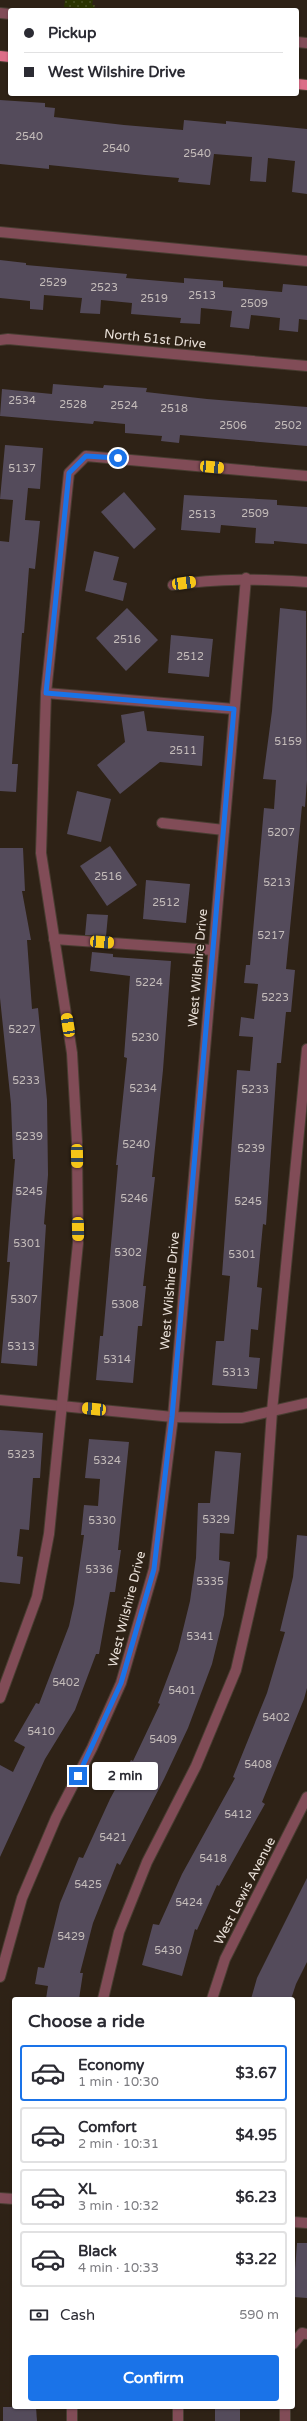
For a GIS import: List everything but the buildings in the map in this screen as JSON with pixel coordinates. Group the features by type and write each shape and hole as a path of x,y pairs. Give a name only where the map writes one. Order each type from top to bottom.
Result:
{"street":[{"path":"0,232 307,261"},
{"name":"North 51st Drive","path":"0,340 16,339 307,366"},
{"path":"0,1698 37,1597 50,1534 78,1243 77,1142 72,1053 41,853 46,693 69,473 86,456 307,476"},
{"path":"173,585 207,580 246,578 307,582"},
{"name":"West Wilshire Drive","path":"0,1977 22,1898 56,1818 92,1748 121,1683 154,1569 172,1417 246,578"},
{"path":"46,693 234,709"},
{"path":"162,823 224,830"},
{"path":"54,939 213,950"},
{"path":"103,1997 119,1932 147,1862 196,1766 236,1670 262,1558 272,1411 307,1049"},
{"path":"0,1400 172,1417 242,1418 307,1403"},
{"name":"West Lewis Avenue","path":"213,1997 225,1958 307,1797"},
{"path":"0,2198 12,2199"},
{"path":"295,2222 307,2223"},
{"path":"295,2342 302,2333 307,2334"},
{"path":"72,2409 72,2421"},
{"path":"178,2409 178,2421"},
{"path":"285,2409 285,2421"}],"green space":[{"path":"65,0 93,0 92,5 95,5 94,8 64,7"}],"route":[{"path":"78,1776 121,1683 154,1569 172,1417 234,709 46,693 69,473 86,456 118,458"}]}
